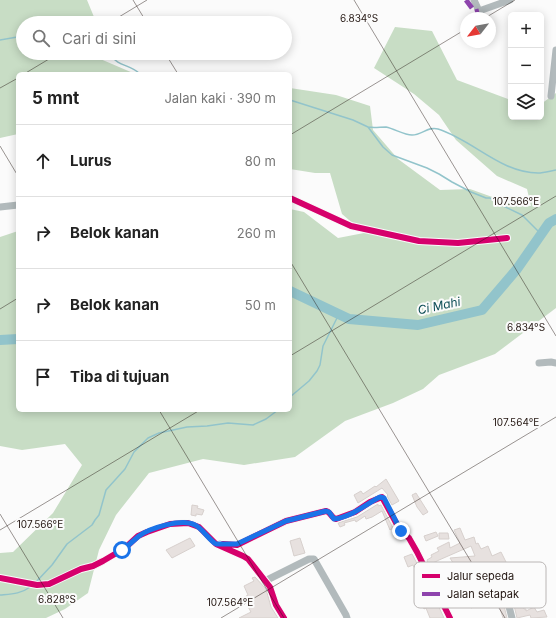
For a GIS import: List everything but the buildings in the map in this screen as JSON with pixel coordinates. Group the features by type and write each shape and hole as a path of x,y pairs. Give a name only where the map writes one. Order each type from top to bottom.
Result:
{"street":[{"path":"474,0 479,11 510,0"},
{"path":"551,96 556,50"},
{"path":"292,199 350,226 419,241 458,243 506,238"},
{"path":"0,207 16,205"},
{"path":"539,363 556,363"},
{"path":"216,544 237,544 286,521 326,511 336,519 355,512 370,502 382,497 400,530 409,538 422,562"},
{"path":"0,578 37,585 49,584 81,569 93,566 127,547 142,535 170,524 183,522 192,523 199,527 216,544 246,558 270,587 276,605 284,618"},
{"path":"265,581 309,559 314,559 347,618"},
{"path":"445,608 450,618"},
{"path":"509,608 512,618"}],"green space":[{"path":"0,0 87,0 94,16 16,16 16,60 103,60 131,72 16,72 16,134 0,138"},
{"path":"395,27 432,31 457,80 508,99 508,120 544,120 544,102 556,93 556,308 495,354 439,375 423,389 393,403 345,421 295,457 244,465 203,459 149,473 116,515 99,550 88,593 65,609 46,618 0,618 0,553 13,552 53,513 82,465 65,444 22,450 0,446 0,237 16,232 16,412 292,412 292,209 304,212 338,238 364,233 342,214 330,173 315,173 292,169 292,88 336,95 370,106 373,130 398,159 440,190 470,189 509,203 531,206 527,189 497,176 456,140 439,115 414,94 374,68"}],"waterway":[{"path":"0,40 16,37"},
{"path":"115,60 138,72"},
{"path":"292,101 353,120 368,127 383,147 392,155 427,168 471,192 486,198 490,198 522,215 541,234"},
{"path":"368,127 386,127 412,135 416,135 434,128 451,134 512,168 525,172 538,173 556,170"},
{"name":"Ci Mahi","path":"292,292 349,319 418,325 482,310 517,269 549,223 556,219"},
{"path":"292,395 309,381 317,371 320,365 323,346 339,314"},
{"name":"Ci Mahi","path":"0,340 16,339"},
{"path":"36,582 52,565 67,544 92,525 99,515 106,490 125,469 134,452 148,438 159,433 187,427 228,423 253,425 266,419 275,412"},
{"path":"0,595 12,594 30,587"}],"marked path":[{"path":"466,0 475,12 479,11"}],"cycle path":[{"path":"292,199 351,226 419,241 458,243 507,238"},
{"path":"223,544 237,545 286,521 326,511 336,519 355,512 370,502 382,497 400,530 409,538 422,562"},
{"path":"0,578 37,585 49,584 81,569 93,566 103,561 125,548 138,536 147,532 170,524 188,523 199,527 216,544 248,559 270,587 276,605 284,618"},
{"path":"445,608 450,618"}],"route":[{"path":"122,550 138,536 156,528 183,522 192,523 199,527 216,544 235,545 286,521 326,511 328,511 334,519 341,518 355,512 380,497 384,498 401,531"}]}
